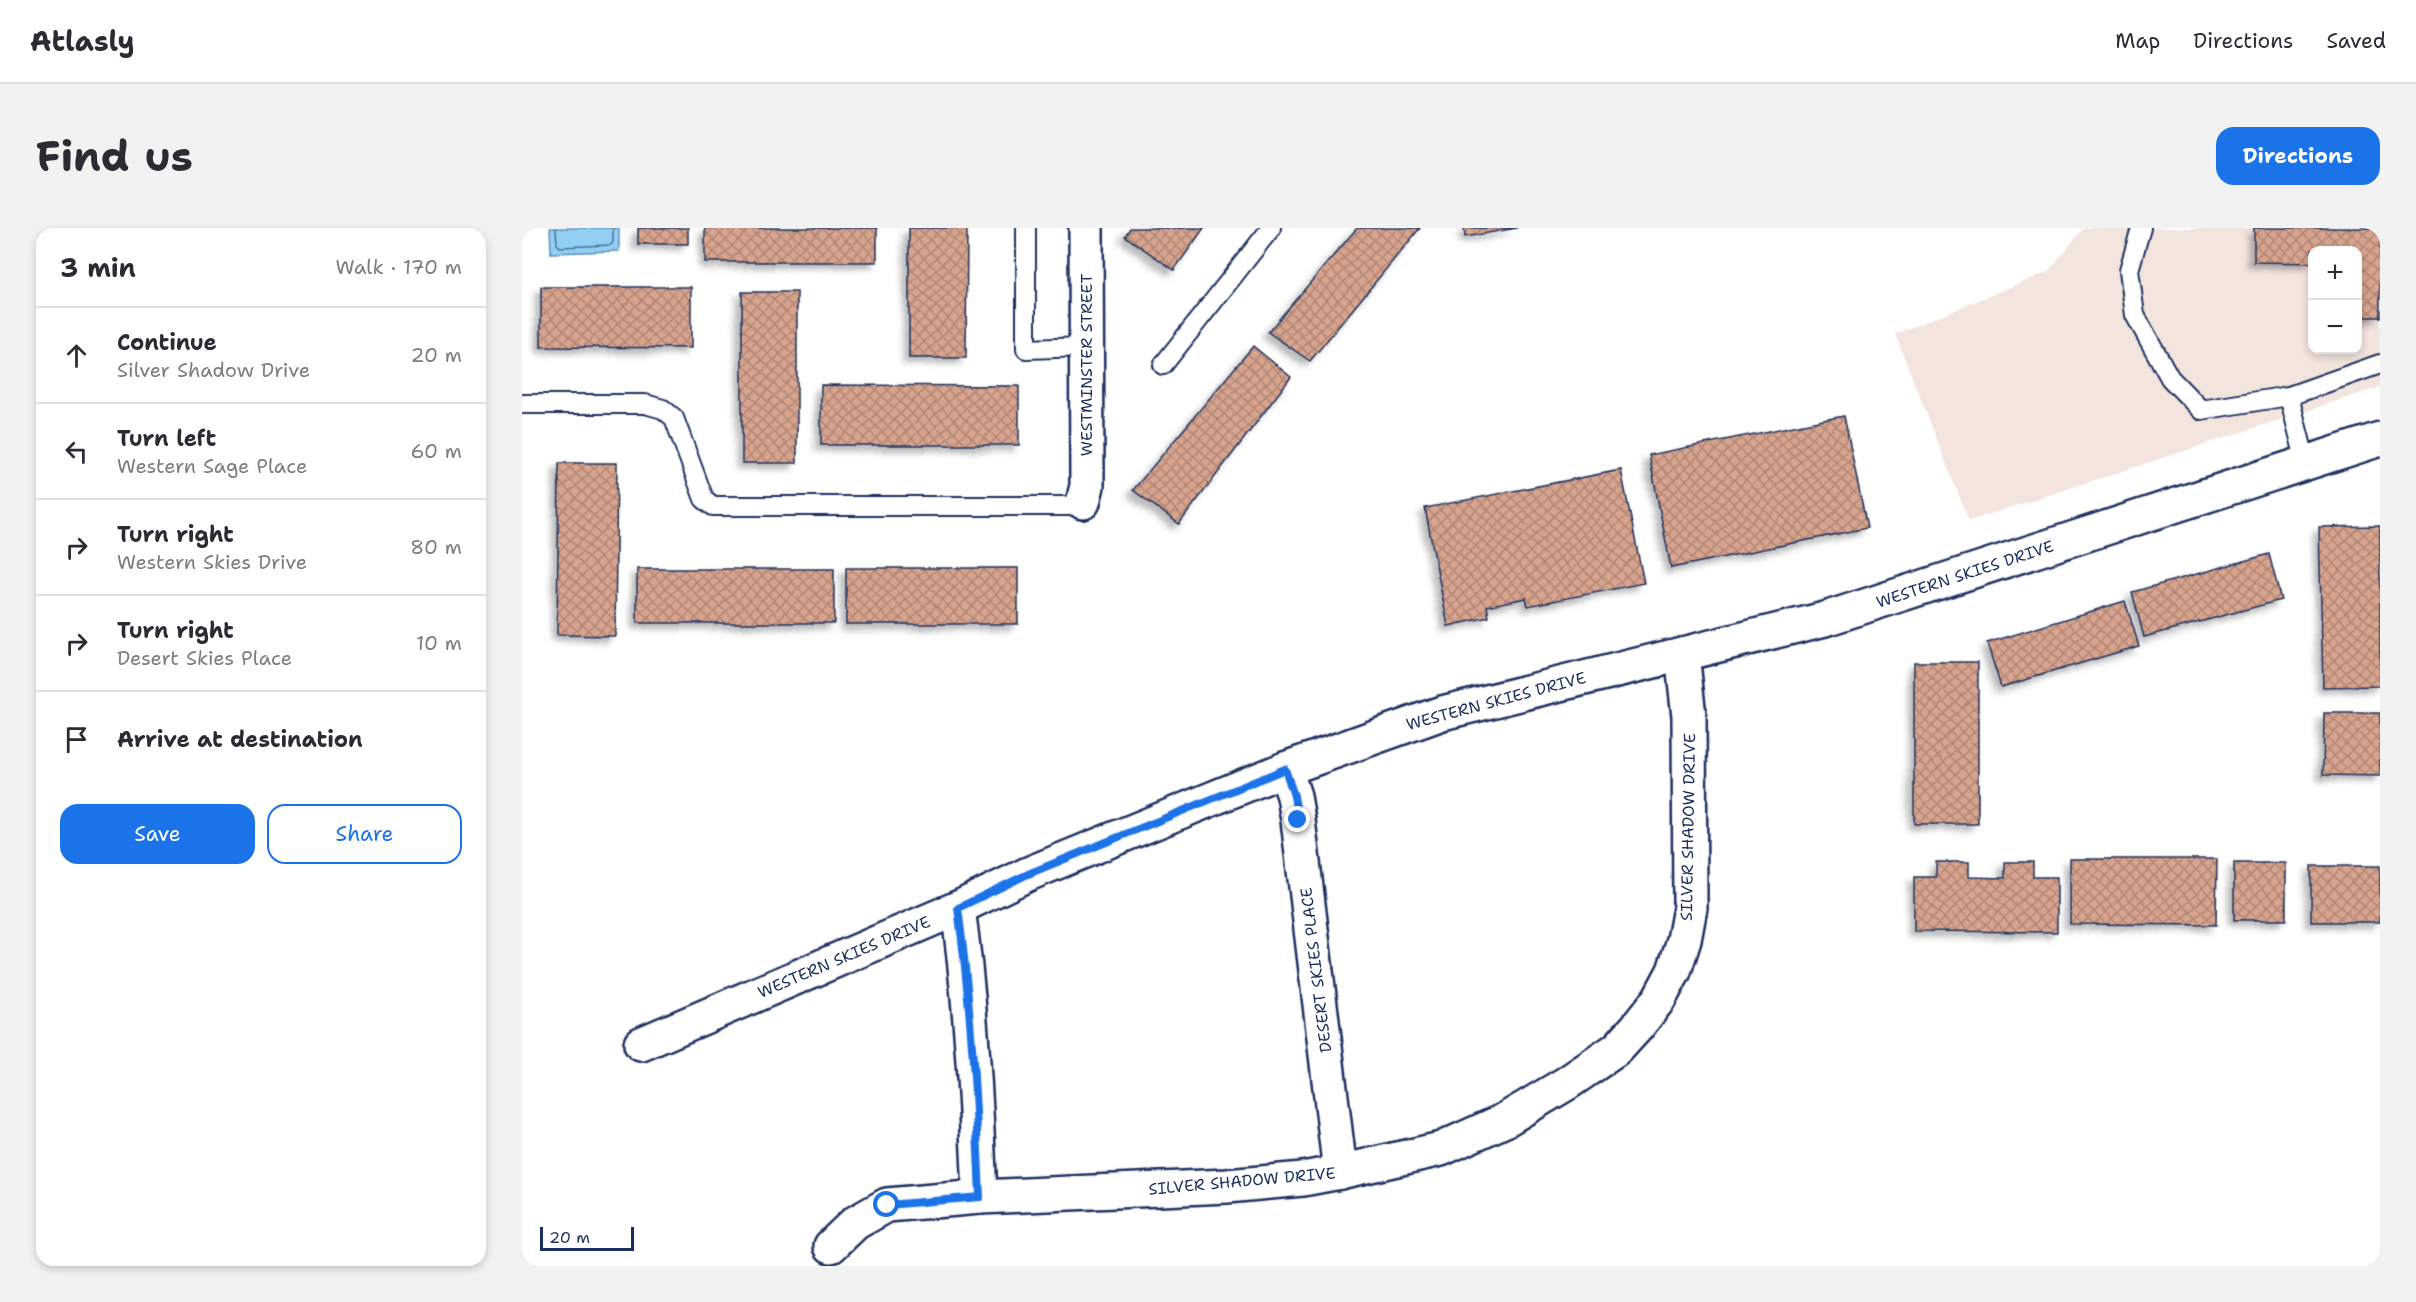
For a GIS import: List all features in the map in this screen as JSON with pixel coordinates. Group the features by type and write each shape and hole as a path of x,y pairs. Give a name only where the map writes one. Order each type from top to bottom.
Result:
{"street":[{"name":"WESTMINSTER STREET","path":"1083,502 1087,486 1086,228"},
{"name":"WESTERN SKIES DRIVE","path":"641,1044 958,908 1028,874 1285,769 1442,713 1825,619 2380,440"},
{"name":"SILVER SHADOW DRIVE","path":"831,1246 855,1223 887,1205 980,1197 1227,1186 1303,1179 1441,1149 1504,1120 1567,1083 1617,1049 1659,999 1674,971 1684,940 1690,908 1689,716 1682,654"},
{"name":"DESERT SKIES PLACE","path":"1285,769 1294,796 1298,820 1340,1172"},
{"path":"958,908 966,966 973,1053 980,1197"}],"lane":[{"path":"1026,228 1026,349 1086,347"},
{"path":"1164,365 1271,228"},
{"path":"2141,228 2129,270 2135,315 2170,378 2201,410 2289,396 2380,364"},
{"path":"2289,396 2306,463"},
{"path":"522,404 645,404 663,409 674,418 704,500 713,506 1068,506 1083,502"}],"shaded area":[{"path":"2084,228 2380,228 2380,387 1969,521 1895,334 2048,272"}],"water":[{"path":"550,228 619,228 619,251 551,253"}],"building":[{"path":"638,228 688,228 688,244 638,244"},
{"path":"705,228 877,228 877,262 705,262"},
{"path":"909,228 967,228 966,358 909,358"},
{"path":"1130,228 1204,228 1174,270 1125,236"},
{"path":"1357,228 1420,228 1310,361 1268,332"},
{"path":"1464,228 1517,228 1465,237"},
{"path":"2254,228 2380,228 2380,317 2362,317 2362,246 2308,246 2308,263 2254,262"},
{"path":"541,287 691,287 691,348 541,347"},
{"path":"742,292 797,292 797,463 742,463"},
{"path":"1253,346 1291,377 1179,524 1133,490"},
{"path":"821,385 1019,386 1019,445 821,445"},
{"path":"1844,416 1867,528 1671,568 1649,455"},
{"path":"559,463 617,463 615,636 557,635"},
{"path":"1621,470 1644,583 1528,606 1526,598 1487,606 1489,617 1448,626 1425,508"},
{"path":"2380,526 2380,686 2323,687 2319,527"},
{"path":"2269,554 2281,600 2144,637 2132,592"},
{"path":"846,568 1018,568 1018,624 846,624"},
{"path":"637,569 834,569 834,623 637,623"},
{"path":"2125,601 2139,646 2001,687 1987,643"},
{"path":"1914,662 1978,662 1978,824 1914,824"},
{"path":"2324,713 2380,713 2380,776 2323,775"},
{"path":"2070,859 2217,859 2216,925 2070,924"},
{"path":"1936,862 1969,862 1969,877 2005,878 2005,862 2033,862 2033,877 2057,877 2057,932 1914,931 1914,877 1936,877"},
{"path":"2234,863 2286,863 2286,920 2234,920"},
{"path":"2311,866 2380,866 2380,922 2311,922"}],"route":[{"path":"887,1205 980,1197 966,966 958,908 1028,874 1285,769 1294,796 1298,820"}]}
